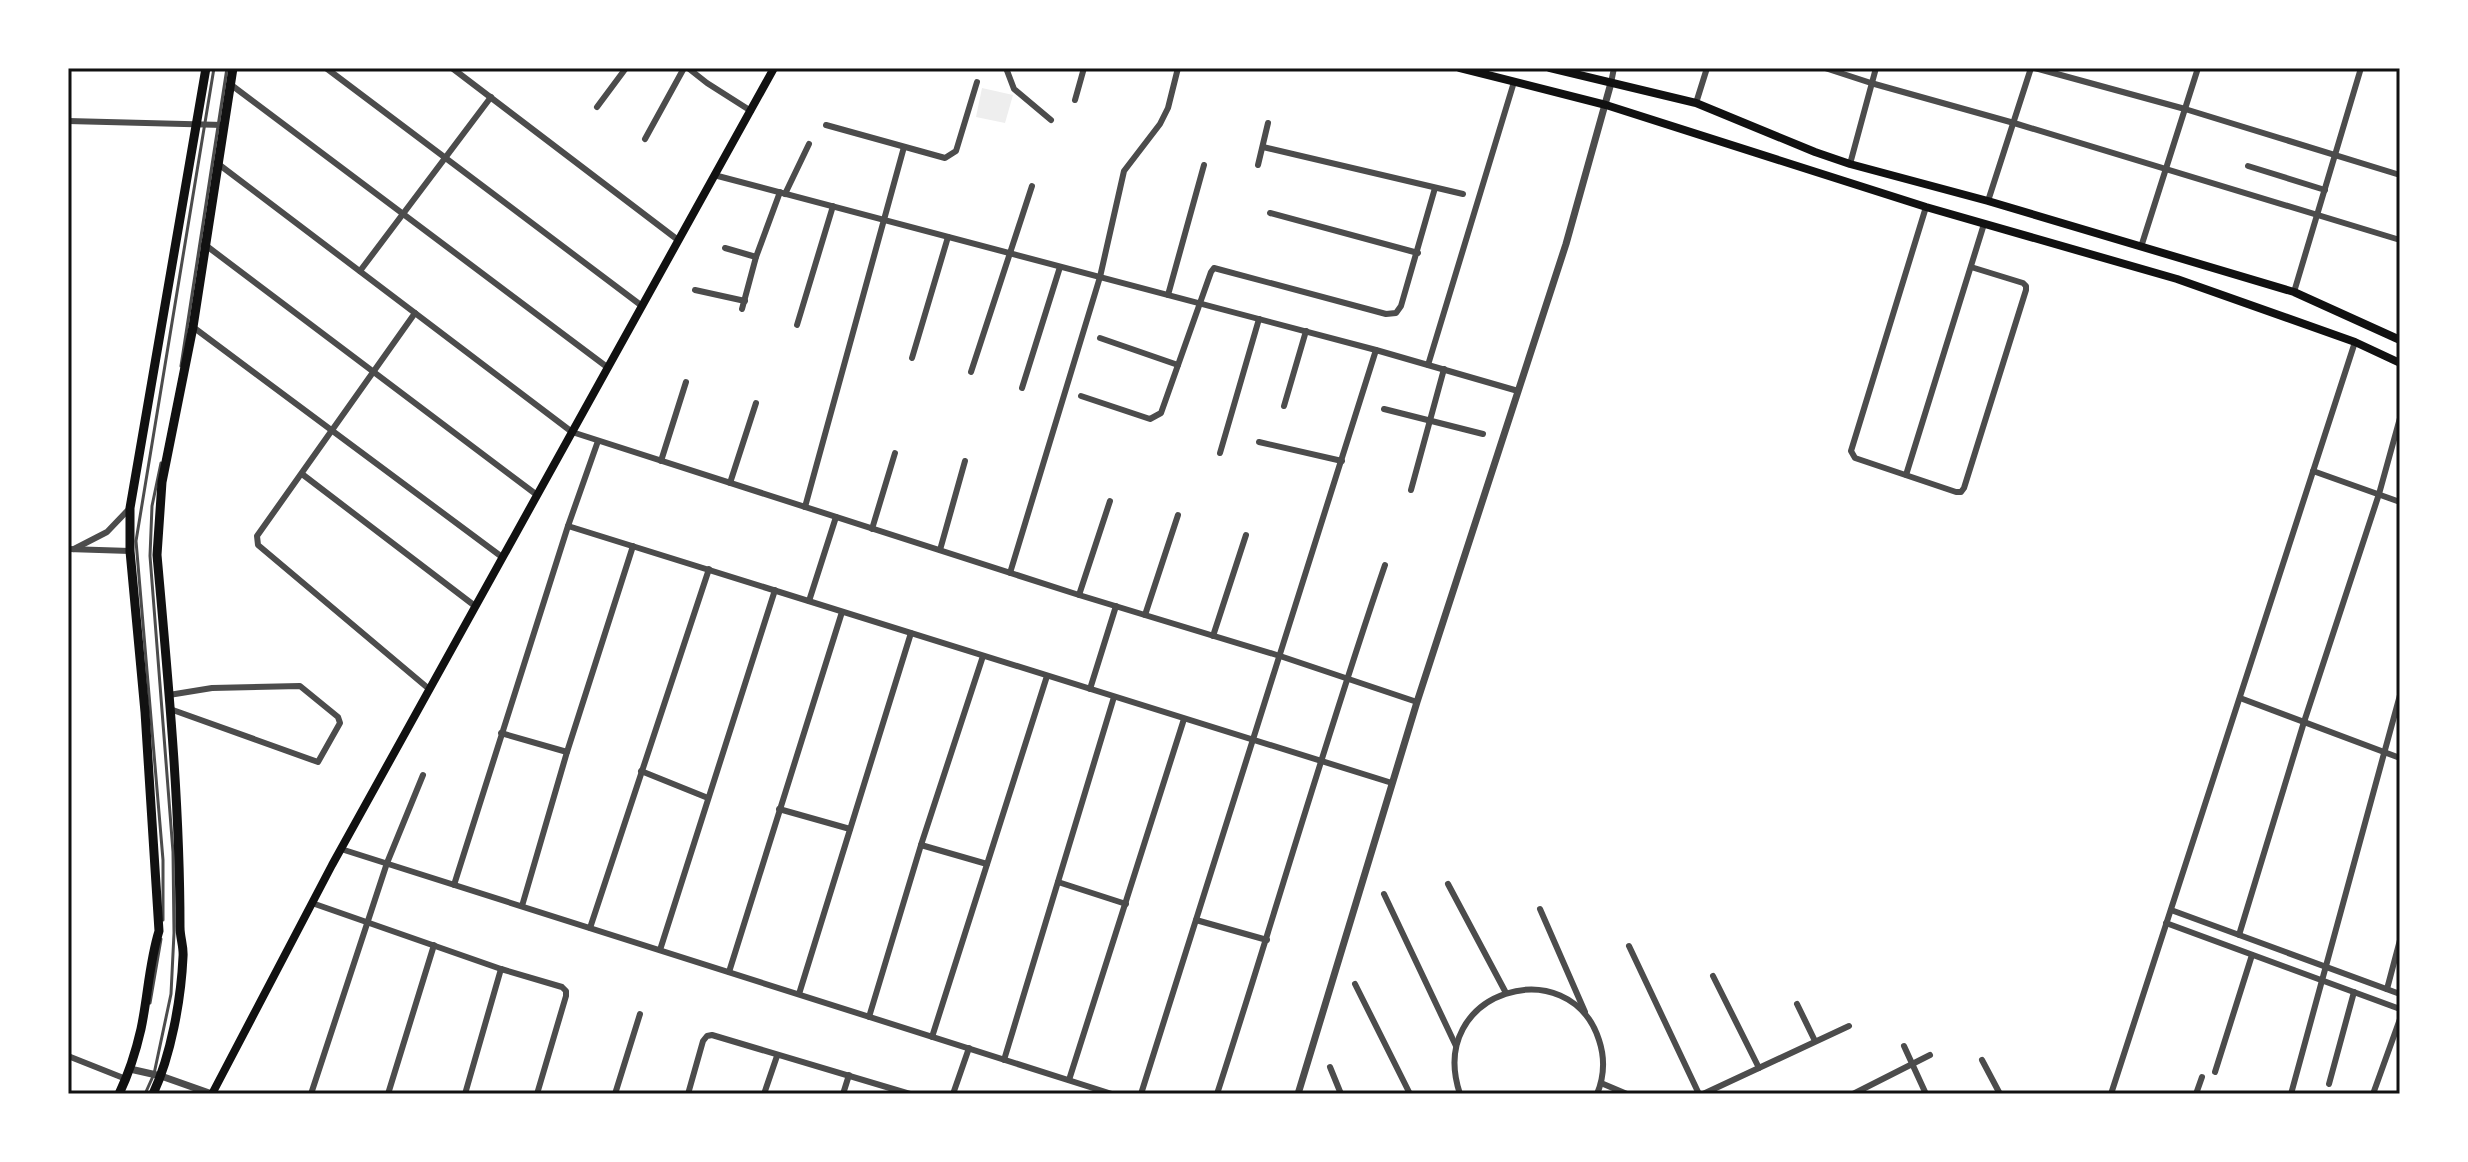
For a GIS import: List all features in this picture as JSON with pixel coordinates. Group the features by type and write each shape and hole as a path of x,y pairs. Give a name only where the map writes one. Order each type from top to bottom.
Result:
{"main road":[{"path":"120,1094 141,1029 152,953 159,931 145,712 130,551 130,508 201,125 206,68"},
{"path":"153,1094 180,991 183,953 179,832 157,555 158,511 193,327 221,125 233,68"},
{"path":"212,1094 341,849 774,68"},
{"path":"1460,68 1606,105 1926,207 2177,279 2355,342 2400,363"},
{"path":"1550,68 1696,103 1850,164 1988,201 2294,292 2400,340"}],"street":[{"path":"326,68 642,306"},
{"path":"452,68 678,240"},
{"path":"597,107 626,68"},
{"path":"645,139 686,68 751,111"},
{"path":"1075,100 1084,68"},
{"path":"1010,573 1100,277 1124,171 1160,124 1168,108 1178,68"},
{"path":"1298,1094 1417,702 1566,244 1614,68"},
{"path":"1696,103 1707,68"},
{"path":"1825,68 2400,240"},
{"path":"1850,164 1876,68"},
{"path":"1988,201 2033,68 2185,109 2400,175"},
{"path":"2141,247 2198,68"},
{"path":"2294,292 2361,68"},
{"path":"1007,70 1014,89 1051,120"},
{"path":"826,125 945,158 956,151 977,82"},
{"path":"1428,365 1514,82"},
{"path":"230,84 607,367"},
{"path":"360,271 491,97"},
{"path":"68,121 221,125"},
{"path":"1258,165 1268,123"},
{"path":"742,309 756,257 783,193 809,144"},
{"path":"805,507 904,147"},
{"path":"1263,147 1463,194"},
{"path":"217,163 572,432 1417,702"},
{"path":"1168,295 1204,165"},
{"path":"2248,166 2325,190"},
{"path":"714,175 1306,331 1518,391"},
{"path":"971,372 1032,186"},
{"path":"1081,396 1150,419 1161,413 1214,268 1386,314 1396,313 1418,253 1435,188"},
{"path":"797,325 833,206"},
{"path":"1926,207 1851,451 1855,458 1961,492 2026,286 1971,267"},
{"path":"1270,213 1418,253"},
{"path":"1906,475 1984,224"},
{"path":"912,358 948,237"},
{"path":"204,244 537,495"},
{"path":"725,248 756,257"},
{"path":"1022,388 1060,267"},
{"path":"695,290 745,301"},
{"path":"415,313 257,536 258,545 429,689"},
{"path":"1220,453 1259,319"},
{"path":"193,327 502,557"},
{"path":"1284,406 1306,331"},
{"path":"1100,338 1178,365"},
{"path":"2111,1094 2355,342"},
{"path":"1141,1094 1376,350"},
{"path":"1411,490 1444,369"},
{"path":"661,461 686,382"},
{"path":"730,483 756,403"},
{"path":"1384,409 1483,434"},
{"path":"2239,935 2304,722 2379,494 2400,418"},
{"path":"454,885 598,441"},
{"path":"1259,442 1342,461"},
{"path":"872,529 895,453"},
{"path":"940,550 965,461"},
{"path":"2313,471 2400,502"},
{"path":"302,474 475,606"},
{"path":"1079,595 1110,501"},
{"path":"71,549 107,532 130,508"},
{"path":"1145,615 1178,515"},
{"path":"809,601 836,517"},
{"path":"568,526 1392,783"},
{"path":"1213,636 1246,535"},
{"path":"522,906 633,546"},
{"path":"71,549 130,551"},
{"path":"1217,1094 1346,679 1385,565"},
{"path":"590,928 709,569"},
{"path":"660,950 775,590"},
{"path":"1090,689 1116,606"},
{"path":"729,972 842,612"},
{"path":"799,994 911,633"},
{"path":"869,1017 983,656"},
{"path":"932,1037 1047,676"},
{"path":"169,695 212,688 300,686 340,720 318,762 170,709"},
{"path":"2291,1094 2400,695"},
{"path":"1004,1060 1114,697"},
{"path":"2240,698 2400,758"},
{"path":"1069,1080 1184,719"},
{"path":"501,733 567,752"},
{"path":"641,771 708,798"},
{"path":"311,1094 387,863 423,775"},
{"path":"779,809 850,829"},
{"path":"921,845 987,864"},
{"path":"341,849 1112,1094"},
{"path":"1058,882 1126,904"},
{"path":"1448,884 1506,993"},
{"path":"1384,894 1456,1047"},
{"path":"312,903 562,987 566,991 537,1094"},
{"path":"1540,909 1597,1033 1604,1066 1599,1090 1627,1094"},
{"path":"2171,910 2400,994"},
{"path":"1196,920 1267,940"},
{"path":"2166,923 2400,1009"},
{"path":"2387,989 2400,940"},
{"path":"388,1094 434,945"},
{"path":"1629,946 1701,1094 1849,1026"},
{"path":"2215,1072 2252,955"},
{"path":"465,1094 501,969"},
{"path":"1713,976 1759,1068"},
{"path":"1355,984 1410,1094"},
{"path":"1460,1094 1454,1074 1456,1047 1473,1014 1493,998 1524,989 1551,993 1575,1005 1588,1018"},
{"path":"2329,1084 2354,992"},
{"path":"1797,1004 1815,1041"},
{"path":"615,1094 640,1014"},
{"path":"2373,1094 2400,1019"},
{"path":"688,1094 703,1041 712,1035 910,1094"},
{"path":"1904,1046 1926,1094"},
{"path":"953,1094 969,1048"},
{"path":"1853,1094 1930,1055"},
{"path":"68,1056 129,1073 158,1075 212,1094"},
{"path":"764,1094 777,1056"},
{"path":"1982,1060 2000,1094"},
{"path":"1330,1067 1341,1094"},
{"path":"843,1094 849,1075"},
{"path":"2196,1094 2202,1077"}],"lane":[{"path":"129,1073 145,1027 163,931 163,860 136,541 201,125 214,68"},
{"path":"145,1094 158,1075 171,994 174,933 173,852 150,556 152,506 174,413 221,125 227,68"}],"shaded area":[{"path":"982,88 1013,95 1005,123 976,117"}]}
